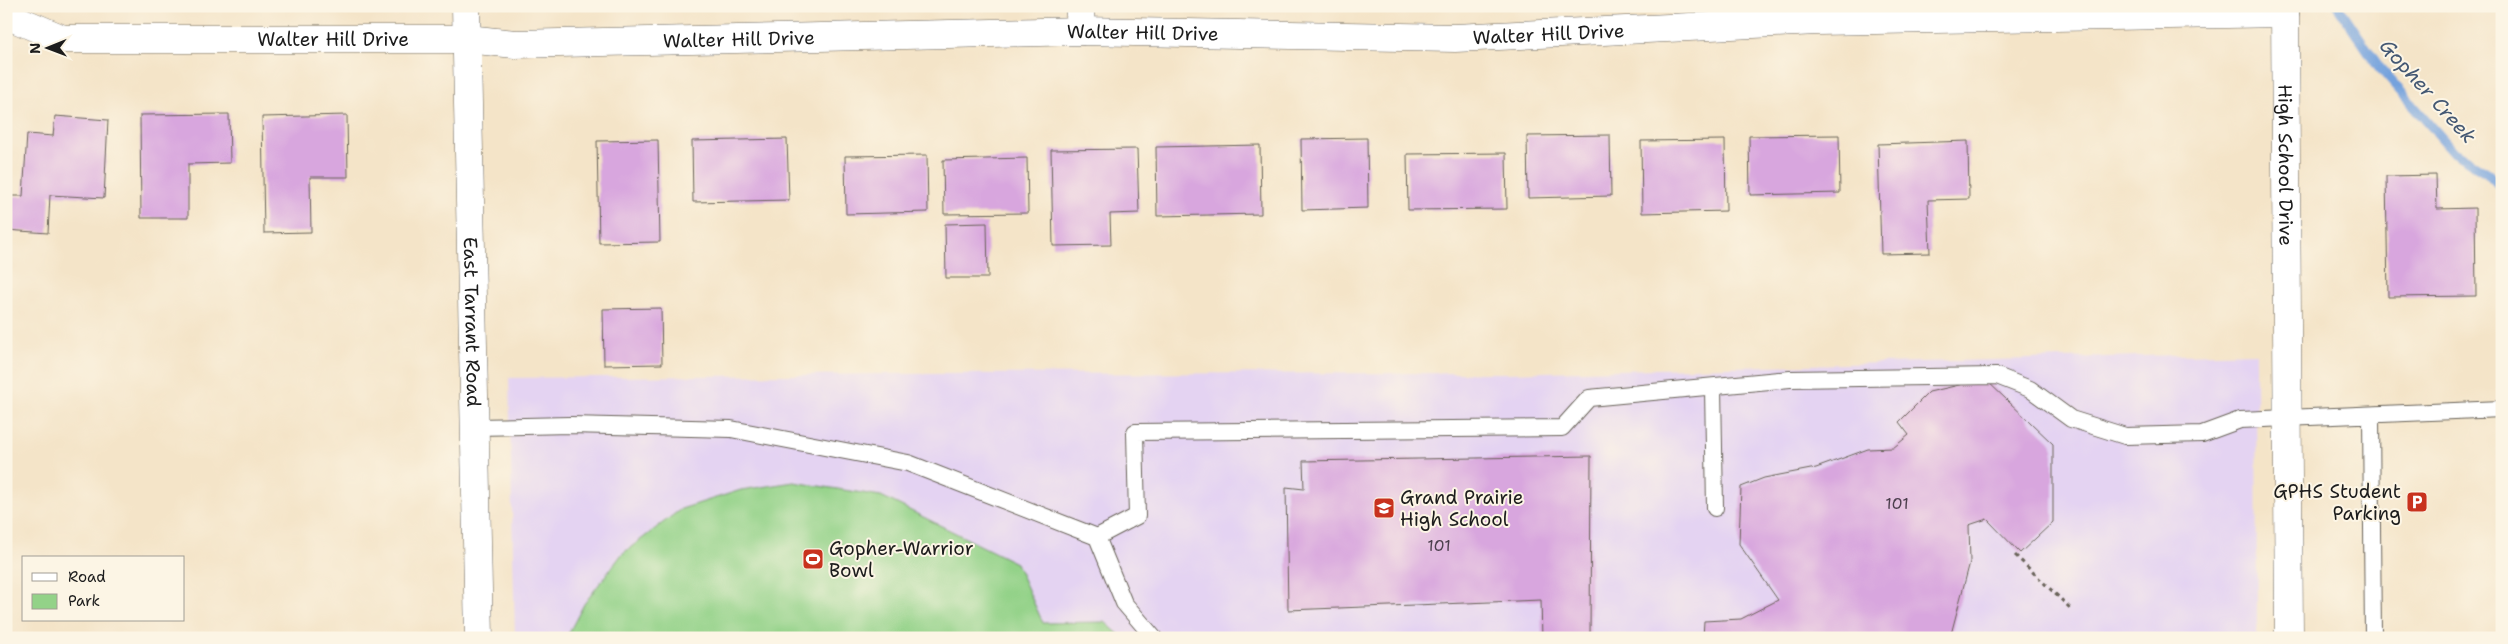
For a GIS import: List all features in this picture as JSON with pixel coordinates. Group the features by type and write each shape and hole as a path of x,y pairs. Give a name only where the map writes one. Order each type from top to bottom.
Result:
{"street":[{"name":"East Tarrant Road","path":"466,6 479,638"},
{"name":"Walter Hill Drive","path":"6,16 63,39 467,40 515,44 1081,18 1455,38 1817,21 2285,9"},
{"name":"High School Drive","path":"2285,9 2289,638"}],"lane":[{"path":"1097,537 1137,516 1135,432 1562,428 1589,398 1713,388 1790,379 1997,376 2030,389 2070,419 2125,436 2202,434 2240,420 2502,409"},
{"path":"1713,388 1714,508"},
{"path":"2371,415 2373,638"},
{"path":"475,427 570,425 731,429 908,463 1097,537 1124,603 1154,638"}],"path":[{"path":"2015,555 2072,610"}],"shaded area":[{"name":"Grand Prairie High School","path":"2256,353 2257,638 515,638 509,378 896,374 1508,373"}],"green space":[{"name":"Gopher-Warrior Bowl","path":"794,482 881,496 1016,563 1043,623 1105,622 1123,638 566,638 584,604 622,554 681,509 741,490"}],"building":[{"path":"229,114 230,163 188,164 188,218 141,218 140,115"},
{"path":"347,115 348,177 310,177 311,232 264,233 262,117"},
{"path":"55,116 108,120 104,198 50,195 48,233 6,230 6,196 23,196 27,134 53,136"},
{"path":"1610,135 1611,196 1528,198 1527,136"},
{"path":"1839,135 1840,193 1750,195 1749,136"},
{"path":"1367,138 1368,208 1302,210 1301,139"},
{"path":"787,139 789,200 693,202 692,141"},
{"path":"658,140 660,242 599,243 597,141"},
{"path":"1725,140 1726,211 1642,213 1641,141"},
{"path":"1968,141 1969,199 1928,200 1930,253 1881,254 1878,144"},
{"path":"1260,145 1261,214 1157,216 1156,147"},
{"path":"1137,149 1139,213 1110,214 1111,245 1053,246 1051,150"},
{"path":"1506,153 1507,209 1408,210 1407,154"},
{"path":"927,155 928,212 846,214 845,156"},
{"path":"1027,158 1028,213 944,214 943,160"},
{"path":"2436,175 2437,209 2475,208 2476,296 2388,297 2386,176"},
{"path":"987,223 988,278 946,278 945,224"},
{"path":"661,308 662,364 604,365 603,309"},
{"path":"1985,379 2053,444 2053,522 2020,553 1987,519 1969,525 1970,562 1950,638 1703,638 1704,621 1741,619 1778,600 1739,544 1741,487 1764,478 1816,468 1868,449 1893,448 1909,435 1899,422 1929,392"},
{"name":"Grand Prairie High School","path":"1591,456 1590,638 1542,638 1541,600 1288,610 1286,487 1304,489 1303,461"}],"waterway":[{"name":"Gopher Creek","path":"2338,6 2379,67 2455,153 2488,173 2502,188"}],"place":[{"name":"GPHS Student Parking","path":"2417,502"},
{"name":"Grand Prairie High School","path":"1384,508"},
{"name":"Gopher-Warrior Bowl","path":"813,559"}]}
